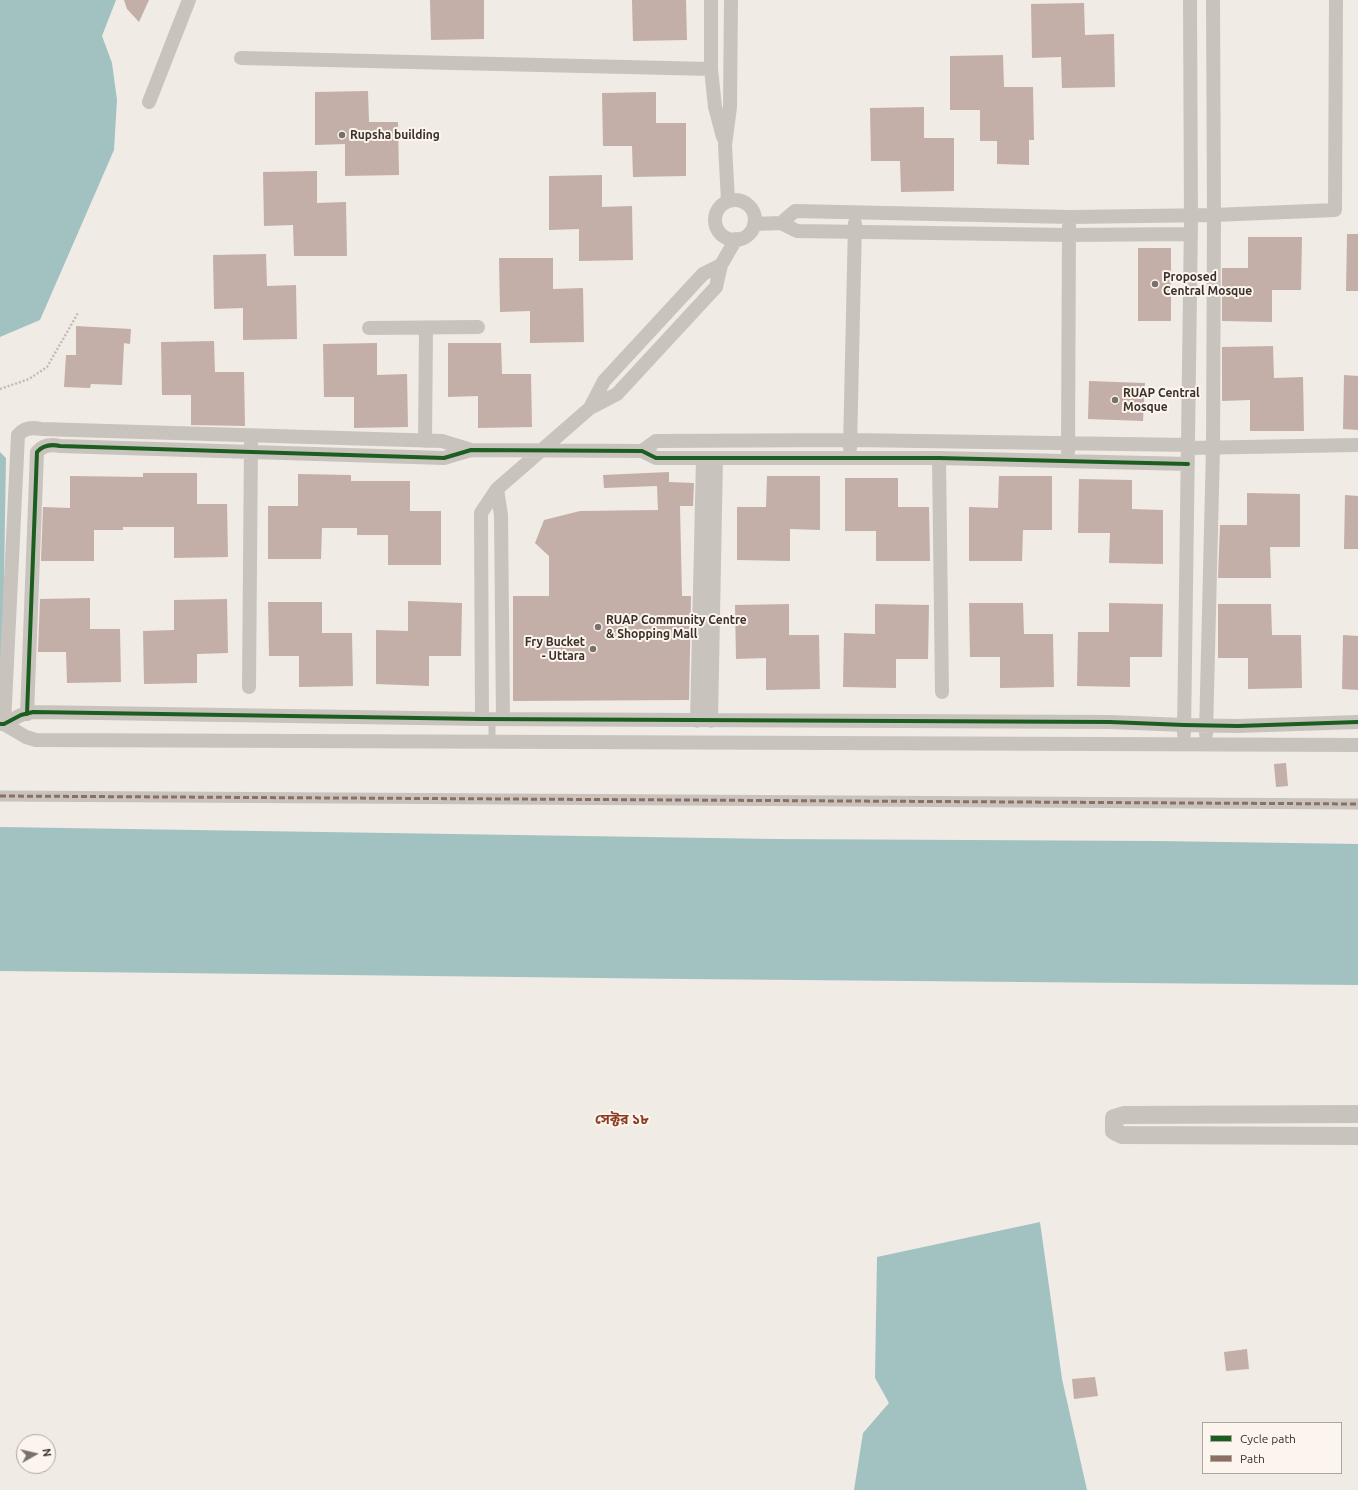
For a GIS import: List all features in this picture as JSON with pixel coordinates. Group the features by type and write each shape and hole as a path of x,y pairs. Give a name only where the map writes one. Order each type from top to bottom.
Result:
{"street":[{"path":"149,102 190,0"},
{"path":"711,0 711,68 715,107 725,145"},
{"path":"728,202 725,145 730,107 730,0"},
{"path":"1184,745 1191,234 1190,0"},
{"path":"1206,745 1213,448 1213,0"},
{"path":"781,222 795,210 1070,217 1214,215 1335,210 1336,0"},
{"path":"241,58 711,68"},
{"path":"739,200 750,206 755,216 752,230 748,235 742,238 729,238 723,235 716,224 718,210 722,205 728,202 739,200"},
{"path":"850,457 855,212"},
{"path":"1068,461 1068,235 1070,217"},
{"path":"754,224 781,222 797,231 1068,235 1191,234"},
{"path":"492,719 481,513 497,489 590,408 617,394 716,287 721,265 736,239"},
{"path":"369,328 478,327"},
{"path":"425,441 426,328"},
{"path":"2,724 18,435 22,430 32,428 442,441 471,450"},
{"path":"249,687 251,436"},
{"path":"642,451 656,441 851,440 1068,443 1213,448 1358,445"},
{"path":"27,714 38,452 41,448 52,445 444,458 471,450 542,450 642,451 656,458 939,458 1188,464"},
{"path":"702,744 704,721 710,458"},
{"path":"939,458 942,692"},
{"path":"492,719 501,515 497,489"},
{"path":"2,724 33,712 704,721 1110,722 1206,726 1358,722"},
{"path":"2,724 26,737 36,740 492,741 702,744 1358,745"},
{"path":"0,796 1358,804"},
{"path":"1358,1114 1124,1115 1114,1118 1114,1131 1122,1135 1358,1136"}],"lane":[{"path":"492,719 492,741"}],"path":[{"path":"0,389 29,379 47,367 78,313"}],"water":[{"path":"0,0 116,0 102,36 112,63 117,100 114,150 40,320 0,337"},
{"path":"0,452 6,458 2,700 0,700"},
{"path":"0,827 776,839 1157,841 1358,844 1358,985 0,971"},
{"path":"1040,1222 1062,1379 1087,1490 854,1490 863,1433 889,1403 875,1378 877,1257"}],"building":[{"path":"124,0 149,0 139,22 127,9"},
{"path":"430,0 484,0 484,39 431,40"},
{"path":"632,0 686,0 687,40 633,41"},
{"path":"1084,3 1085,35 1114,34 1115,87 1062,88 1061,57 1032,58 1031,4"},
{"path":"1003,55 1004,87 1033,87 1034,140 1029,140 1029,165 997,164 997,141 980,141 980,110 950,110 950,56"},
{"name":"Rupsha building","path":"368,91 369,122 398,122 399,175 345,176 345,144 315,145 315,92"},
{"path":"656,92 656,123 686,123 686,176 633,177 632,146 603,146 602,93"},
{"path":"924,107 924,138 954,138 954,191 901,192 900,161 871,161 870,108"},
{"path":"317,171 317,203 346,202 347,256 294,256 293,225 264,226 263,172"},
{"path":"602,175 602,207 632,206 633,260 579,261 579,229 549,230 549,176"},
{"path":"1347,234 1358,234 1358,291 1346,291"},
{"path":"1248,237 1302,237 1301,290 1272,290 1272,322 1222,321 1222,268 1248,268"},
{"name":"Proposed Central Mosque","path":"1138,248 1171,248 1171,321 1138,321"},
{"path":"266,254 267,286 296,285 297,339 243,340 243,308 214,309 213,255"},
{"path":"499,258 553,258 553,289 583,288 584,342 530,343 530,311 500,312"},
{"path":"76,326 131,329 130,344 124,343 122,385 91,384 90,388 64,387 66,355 76,355"},
{"path":"214,341 215,372 244,372 245,426 191,425 191,395 162,395 161,342"},
{"path":"377,343 377,375 407,374 408,427 354,428 354,397 324,397 323,344"},
{"path":"448,343 501,343 502,374 531,374 532,427 478,428 478,396 448,397"},
{"path":"1273,346 1274,378 1303,377 1304,431 1250,431 1250,400 1222,401 1222,347"},
{"path":"1344,375 1358,376 1358,430 1343,429"},
{"name":"RUAP Central Mosque","path":"1089,381 1145,383 1143,421 1088,419"},
{"path":"669,472 669,482 694,483 693,506 680,506 682,596 691,596 689,700 513,701 513,596 549,596 549,556 535,543 544,520 580,511 658,510 657,486 604,488 603,475"},
{"path":"143,473 197,473 197,504 227,504 228,557 174,558 174,527 123,527 123,530 94,530 94,561 41,561 43,507 70,508 70,476 143,477"},
{"path":"298,474 351,475 351,481 410,481 410,511 441,511 441,565 388,565 388,535 357,535 357,528 322,528 321,559 268,559 268,506 298,506"},
{"path":"767,476 820,476 820,530 790,529 790,561 737,560 737,507 766,507"},
{"path":"999,476 1052,476 1052,530 1023,530 1022,561 969,561 969,507 998,508"},
{"path":"845,478 898,478 898,507 929,507 930,561 876,561 876,531 845,531"},
{"path":"1079,479 1132,480 1132,509 1163,510 1163,564 1109,563 1110,533 1078,533"},
{"path":"1247,493 1300,494 1300,547 1270,547 1271,578 1218,578 1220,525 1247,525"},
{"path":"1345,495 1358,496 1358,549 1344,549"},
{"path":"90,598 90,629 120,629 121,682 67,683 66,652 38,652 40,599"},
{"path":"227,599 228,653 197,654 197,683 144,684 143,631 174,630 174,600"},
{"path":"408,601 462,603 461,656 429,656 429,686 376,684 376,630 408,631"},
{"path":"268,602 322,602 322,633 352,633 353,686 299,687 299,656 269,656"},
{"path":"969,603 1023,603 1024,634 1053,634 1054,687 1000,688 1000,657 970,657"},
{"path":"1109,603 1163,604 1162,657 1130,657 1130,687 1077,686 1078,632 1109,632"},
{"path":"789,604 789,635 819,635 820,689 766,690 766,658 736,659 735,605"},
{"path":"875,604 929,605 928,659 896,659 896,688 843,687 844,633 875,634"},
{"path":"1218,604 1271,604 1272,635 1301,635 1302,688 1248,689 1248,658 1218,658"},
{"path":"1343,635 1358,636 1358,690 1342,689"},
{"path":"1286,763 1288,786 1276,787 1274,764"},
{"path":"1247,1349 1249,1369 1226,1371 1224,1352"},
{"path":"1095,1377 1098,1396 1074,1399 1072,1379"}],"marked path":[{"path":"0,796 1358,804"}],"cycle path":[{"path":"27,714 37,452 47,446 444,458 471,450 642,451 656,458 939,458 1188,464"},
{"path":"0,724 4,724 21,715 33,712 482,719 1110,722 1238,726 1358,722"}],"place":[{"name":"Rupsha building","path":"342,135"},
{"name":"Proposed Central Mosque","path":"1155,284"},
{"name":"RUAP Central Mosque","path":"1115,400"},
{"name":"RUAP Community Centre & Shopping Mall","path":"598,627"},
{"name":"Fry Bucket - Uttara","path":"593,649"}],"district":[{"name":"সেক্টর ১৮","path":"622,1119"}]}
